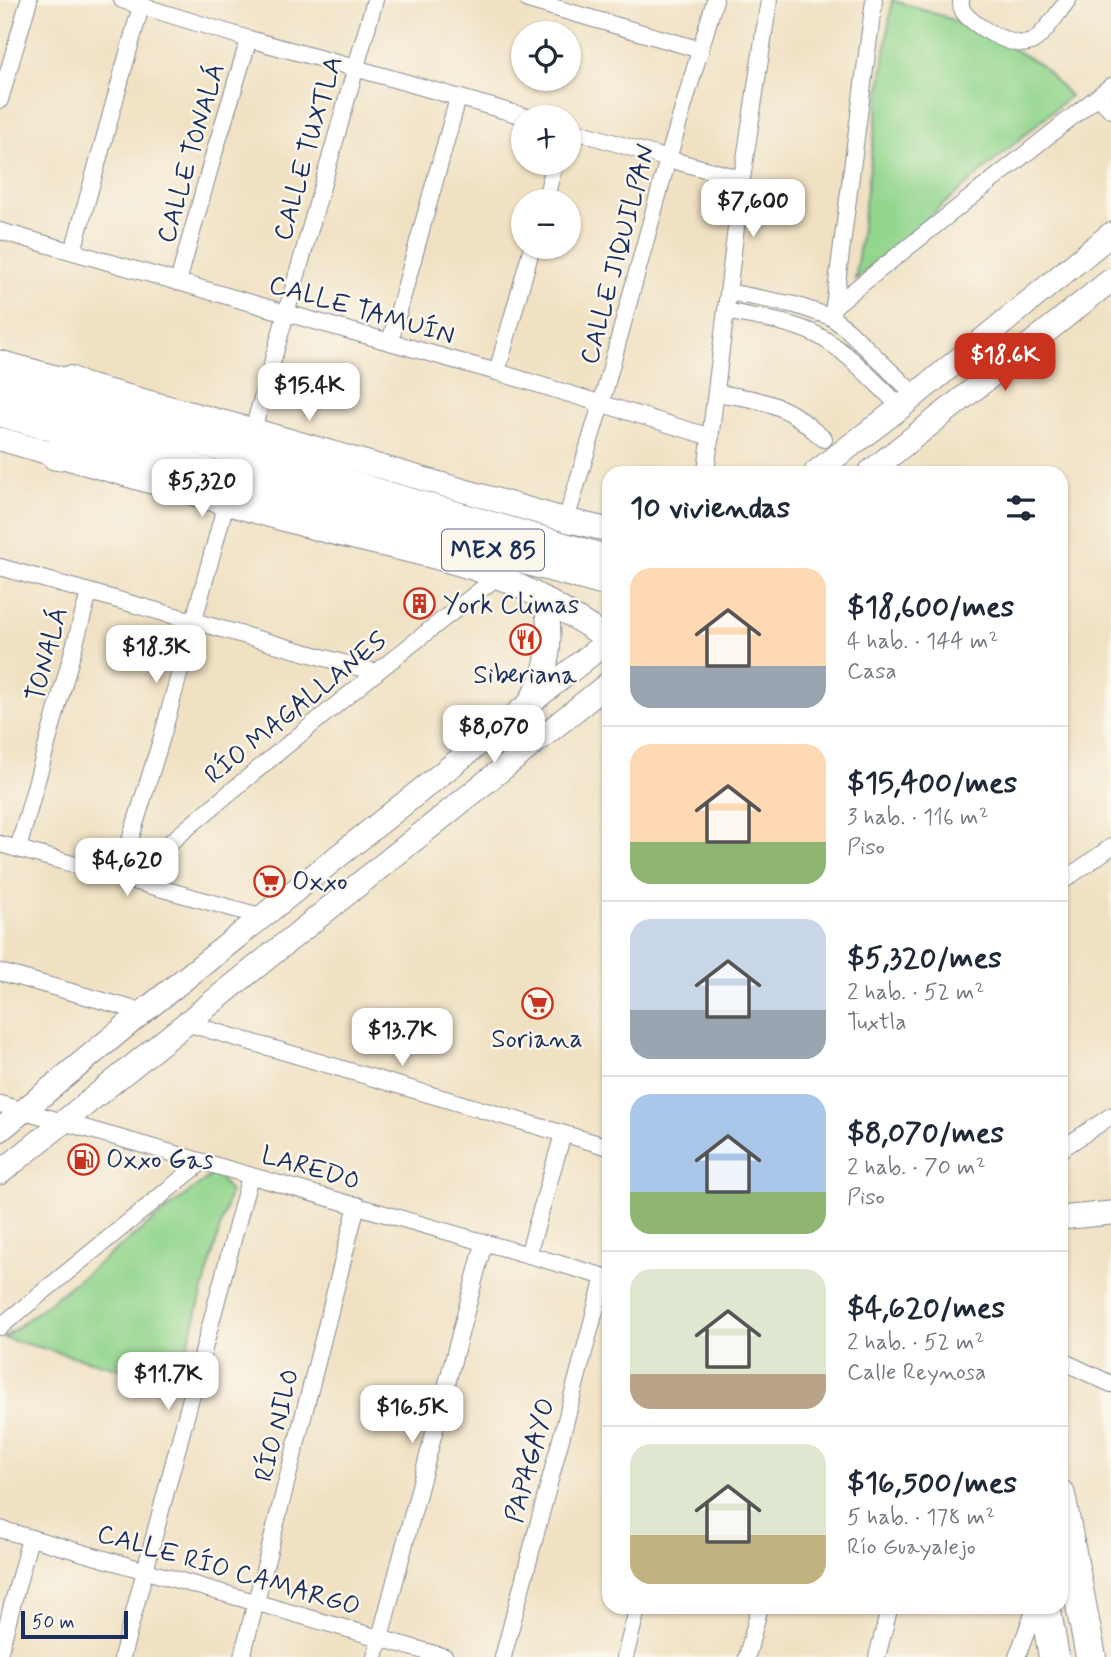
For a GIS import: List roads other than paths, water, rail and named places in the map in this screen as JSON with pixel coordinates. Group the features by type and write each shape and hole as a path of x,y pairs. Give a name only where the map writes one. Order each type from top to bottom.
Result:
{"highway":[{"path":"69,381 98,395 200,426 231,440 247,441"},
{"name":"MEX 85","path":"0,385 247,441 381,507 602,580"},
{"name":"MEX 85","path":"0,411 200,471 381,507 602,559"},
{"path":"56,455 81,453 172,475 200,471"},
{"path":"1068,1536 1091,1657"},
{"path":"1046,1614 1054,1657"}],"main road":[{"path":"824,466 908,401 1111,234"},
{"path":"878,466 1111,280"},
{"path":"0,362 69,381"},
{"path":"0,439 496,576 545,600 602,636"},
{"path":"247,441 602,528"},
{"path":"528,705 545,672 548,656 549,619 545,600"},
{"path":"0,1130 143,1012 602,646"},
{"path":"0,1173 472,792 598,696"},
{"path":"484,739 487,758 491,762 506,765"},
{"path":"459,758 475,776 472,792"},
{"path":"1068,1217 1111,1213"}],"street":[{"path":"0,100 29,0"},
{"path":"122,0 249,39 511,113"},
{"name":"CALLE TUXTLA","path":"247,441 375,0"},
{"path":"528,0 701,50"},
{"name":"CALLE JIQUILPAN","path":"566,520 715,0"},
{"path":"707,466 742,179 769,0"},
{"path":"874,0 833,312 864,345 908,401"},
{"path":"961,3 968,18 999,37 1020,44 1040,36 1068,0"},
{"path":"73,251 141,6"},
{"name":"CALLE TONALÁ","path":"178,282 249,39"},
{"path":"728,292 815,311 833,312 1105,91 1111,110"},
{"path":"390,342 458,98"},
{"path":"581,133 742,179"},
{"name":"CALLE TAMUÍN","path":"0,231 497,372 710,437"},
{"path":"497,372 529,259"},
{"path":"789,325 795,305"},
{"path":"726,312 789,325 818,336 908,401"},
{"path":"849,358 864,345"},
{"path":"716,393 756,400 784,410 824,439"},
{"path":"123,878 226,503"},
{"path":"0,568 375,672"},
{"name":"RÍO MAGALLANES","path":"123,878 496,576"},
{"name":"TONALÁ","path":"18,849 89,593"},
{"path":"0,844 264,916"},
{"path":"1068,877 1111,847"},
{"path":"0,972 143,1012"},
{"path":"186,1023 602,1145"},
{"name":"LAREDO","path":"0,1104 602,1276"},
{"path":"1068,1145 1111,1116"},
{"path":"528,1255 563,1134"},
{"path":"0,1326 202,1162"},
{"path":"122,1657 250,1175"},
{"name":"RÍO NILO","path":"242,1657 357,1205"},
{"path":"375,1657 484,1242"},
{"name":"PAPAGAYO","path":"503,1657 602,1292"},
{"path":"1068,1364 1111,1384"},
{"name":"CALLE RÍO CAMARGO","path":"0,1529 445,1657"},
{"path":"0,1651 30,1538"},
{"path":"625,1657 636,1614"},
{"path":"747,1657 758,1614"},
{"path":"877,1657 888,1614"},
{"path":"1017,1657 1033,1614"}],"place":[{"name":"York Climas","path":"420,604"},
{"name":"Siberiana","path":"525,639"},
{"name":"Oxxo","path":"269,881"},
{"name":"Soriana","path":"537,1003"},
{"name":"Oxxo Gas","path":"83,1159"}]}
